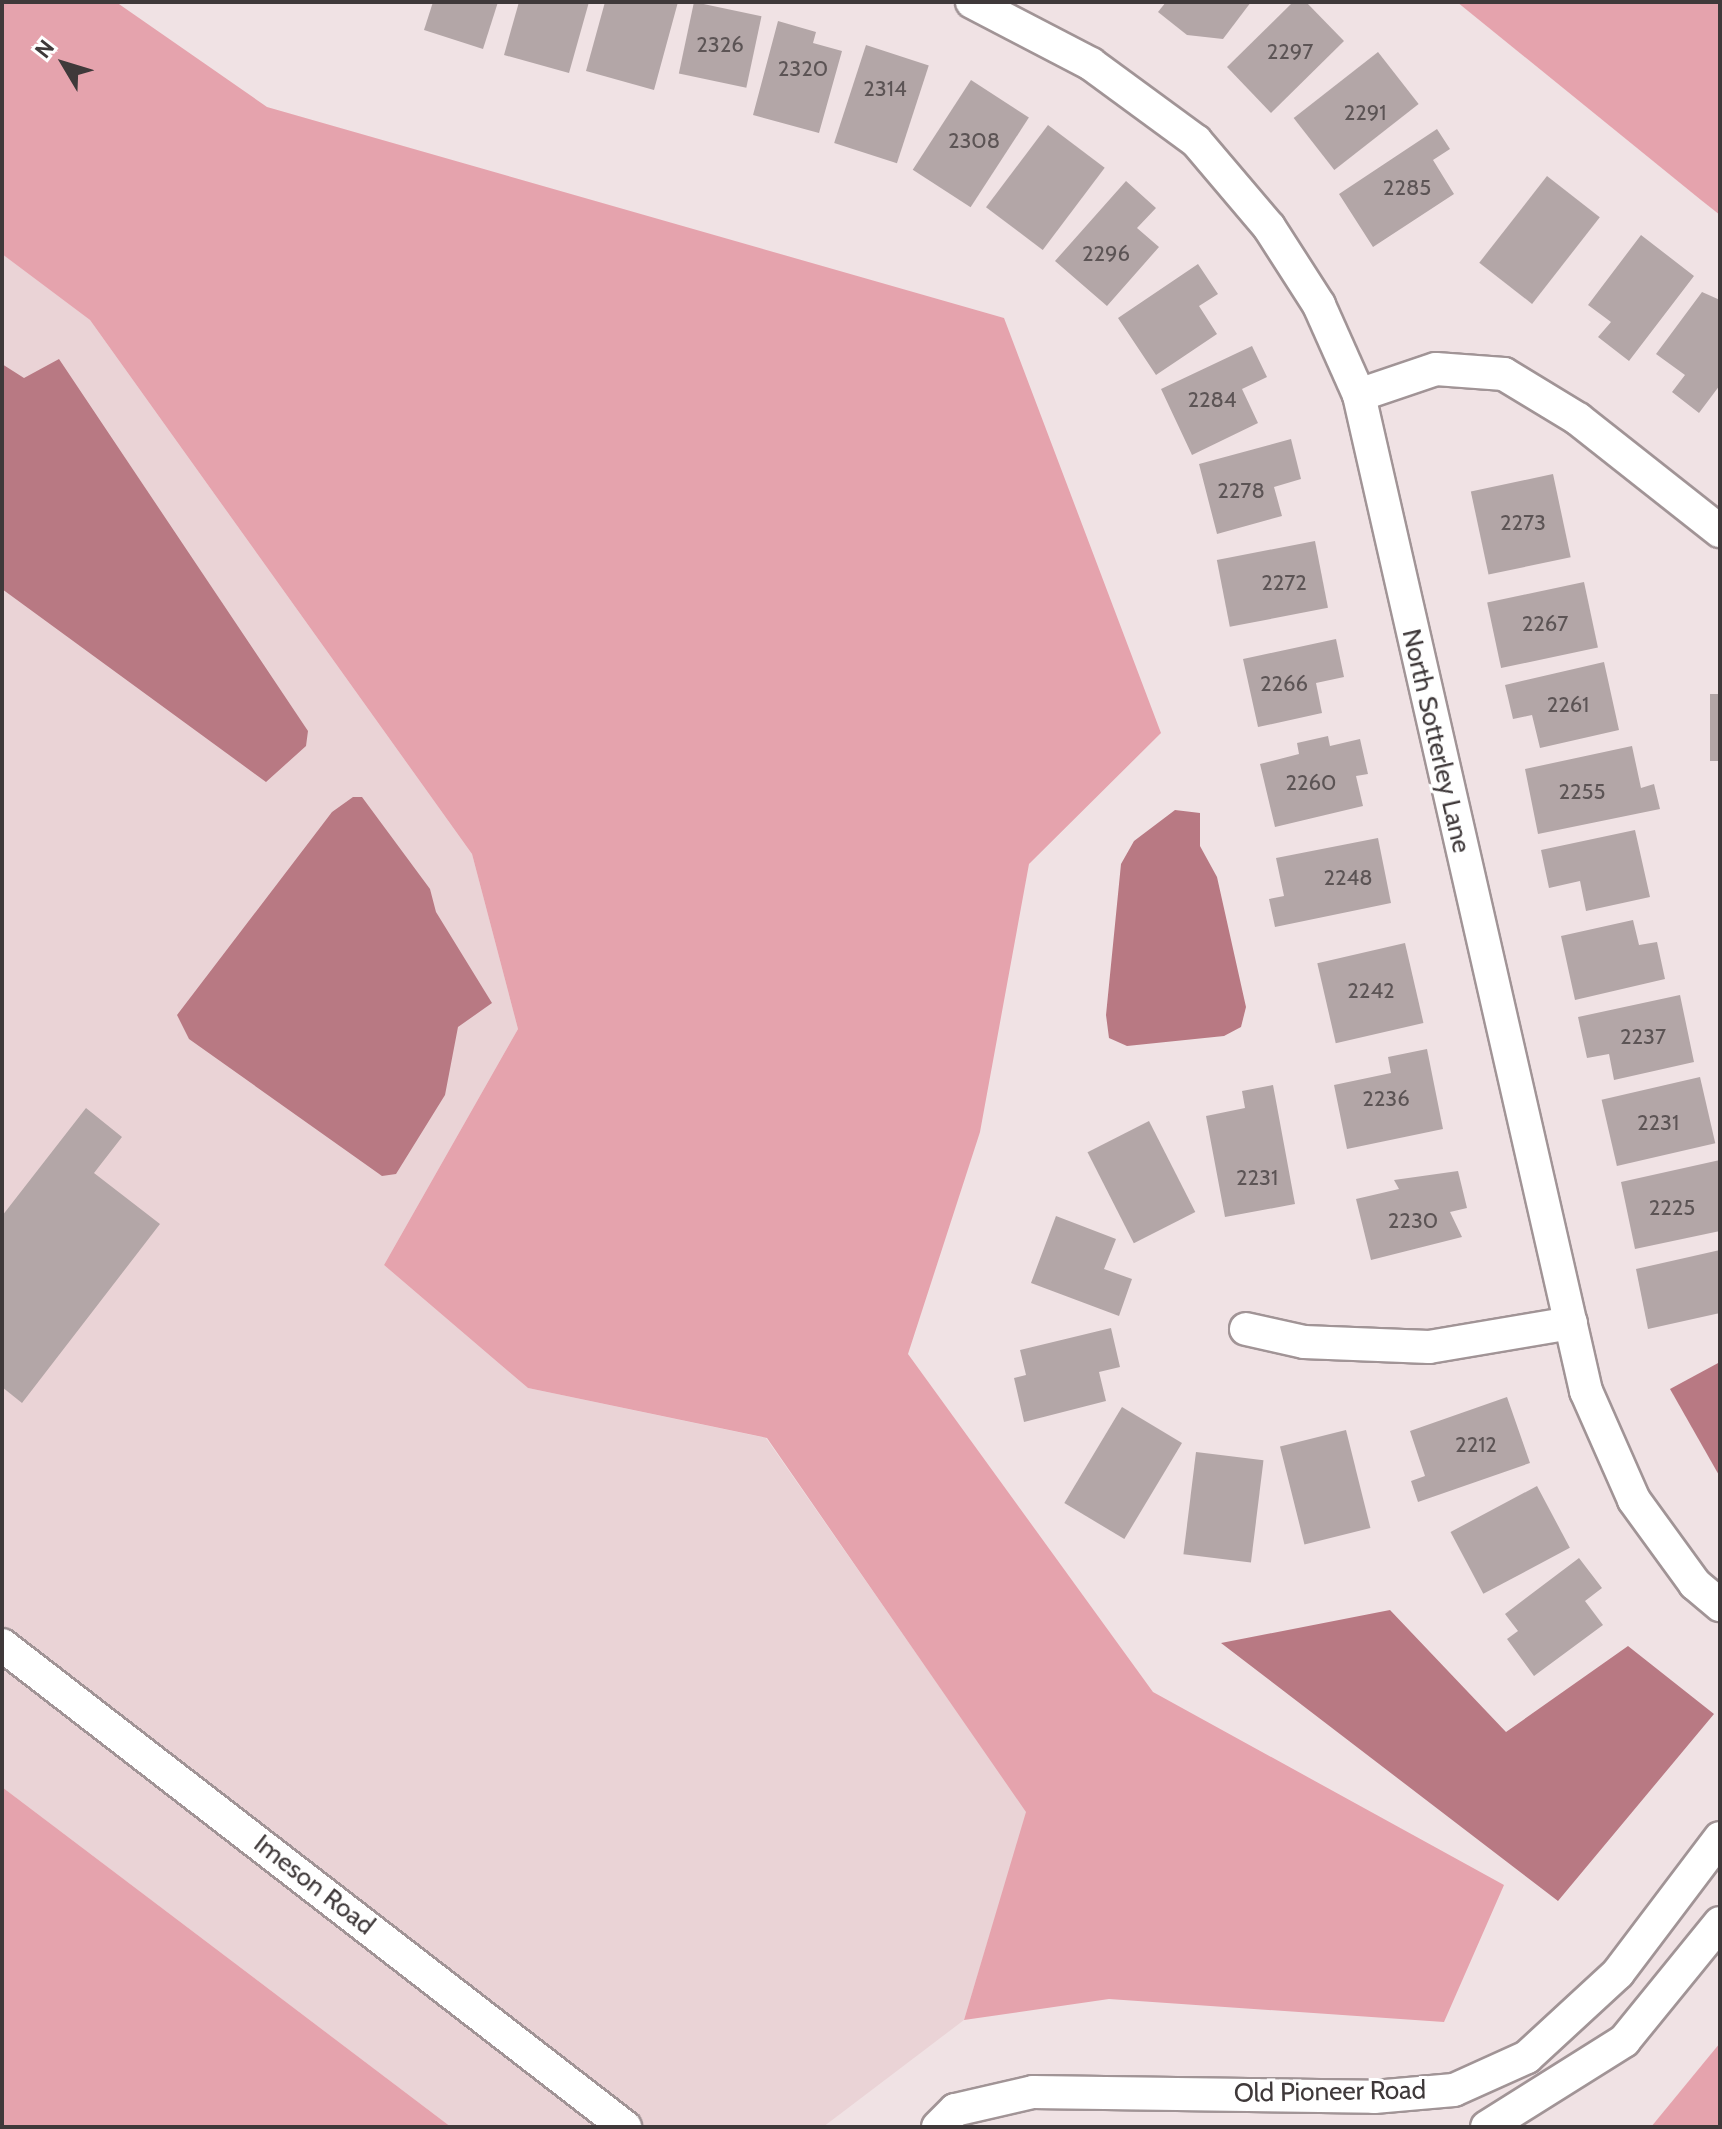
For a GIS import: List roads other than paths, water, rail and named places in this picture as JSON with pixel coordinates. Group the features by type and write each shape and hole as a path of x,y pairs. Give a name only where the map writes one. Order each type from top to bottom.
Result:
{"street":[{"name":"North Sotterley Lane","path":"972,2 1091,64 1196,141 1269,227 1319,305 1359,395 1586,1391 1634,1500 1695,1584 1720,1605"},
{"path":"1359,395 1436,369 1504,374 1578,419 1720,531"},
{"path":"1246,1329 1304,1342 1429,1347 1571,1323"},
{"name":"Imeson Road","path":"2,1645 625,2127"},
{"name":"Old Pioneer Road","path":"938,2127 955,2110 1033,2092 1374,2097 1454,2090 1527,2057 1618,1973 1720,1838"},
{"path":"1487,2127 1624,2041 1720,1923"}]}
